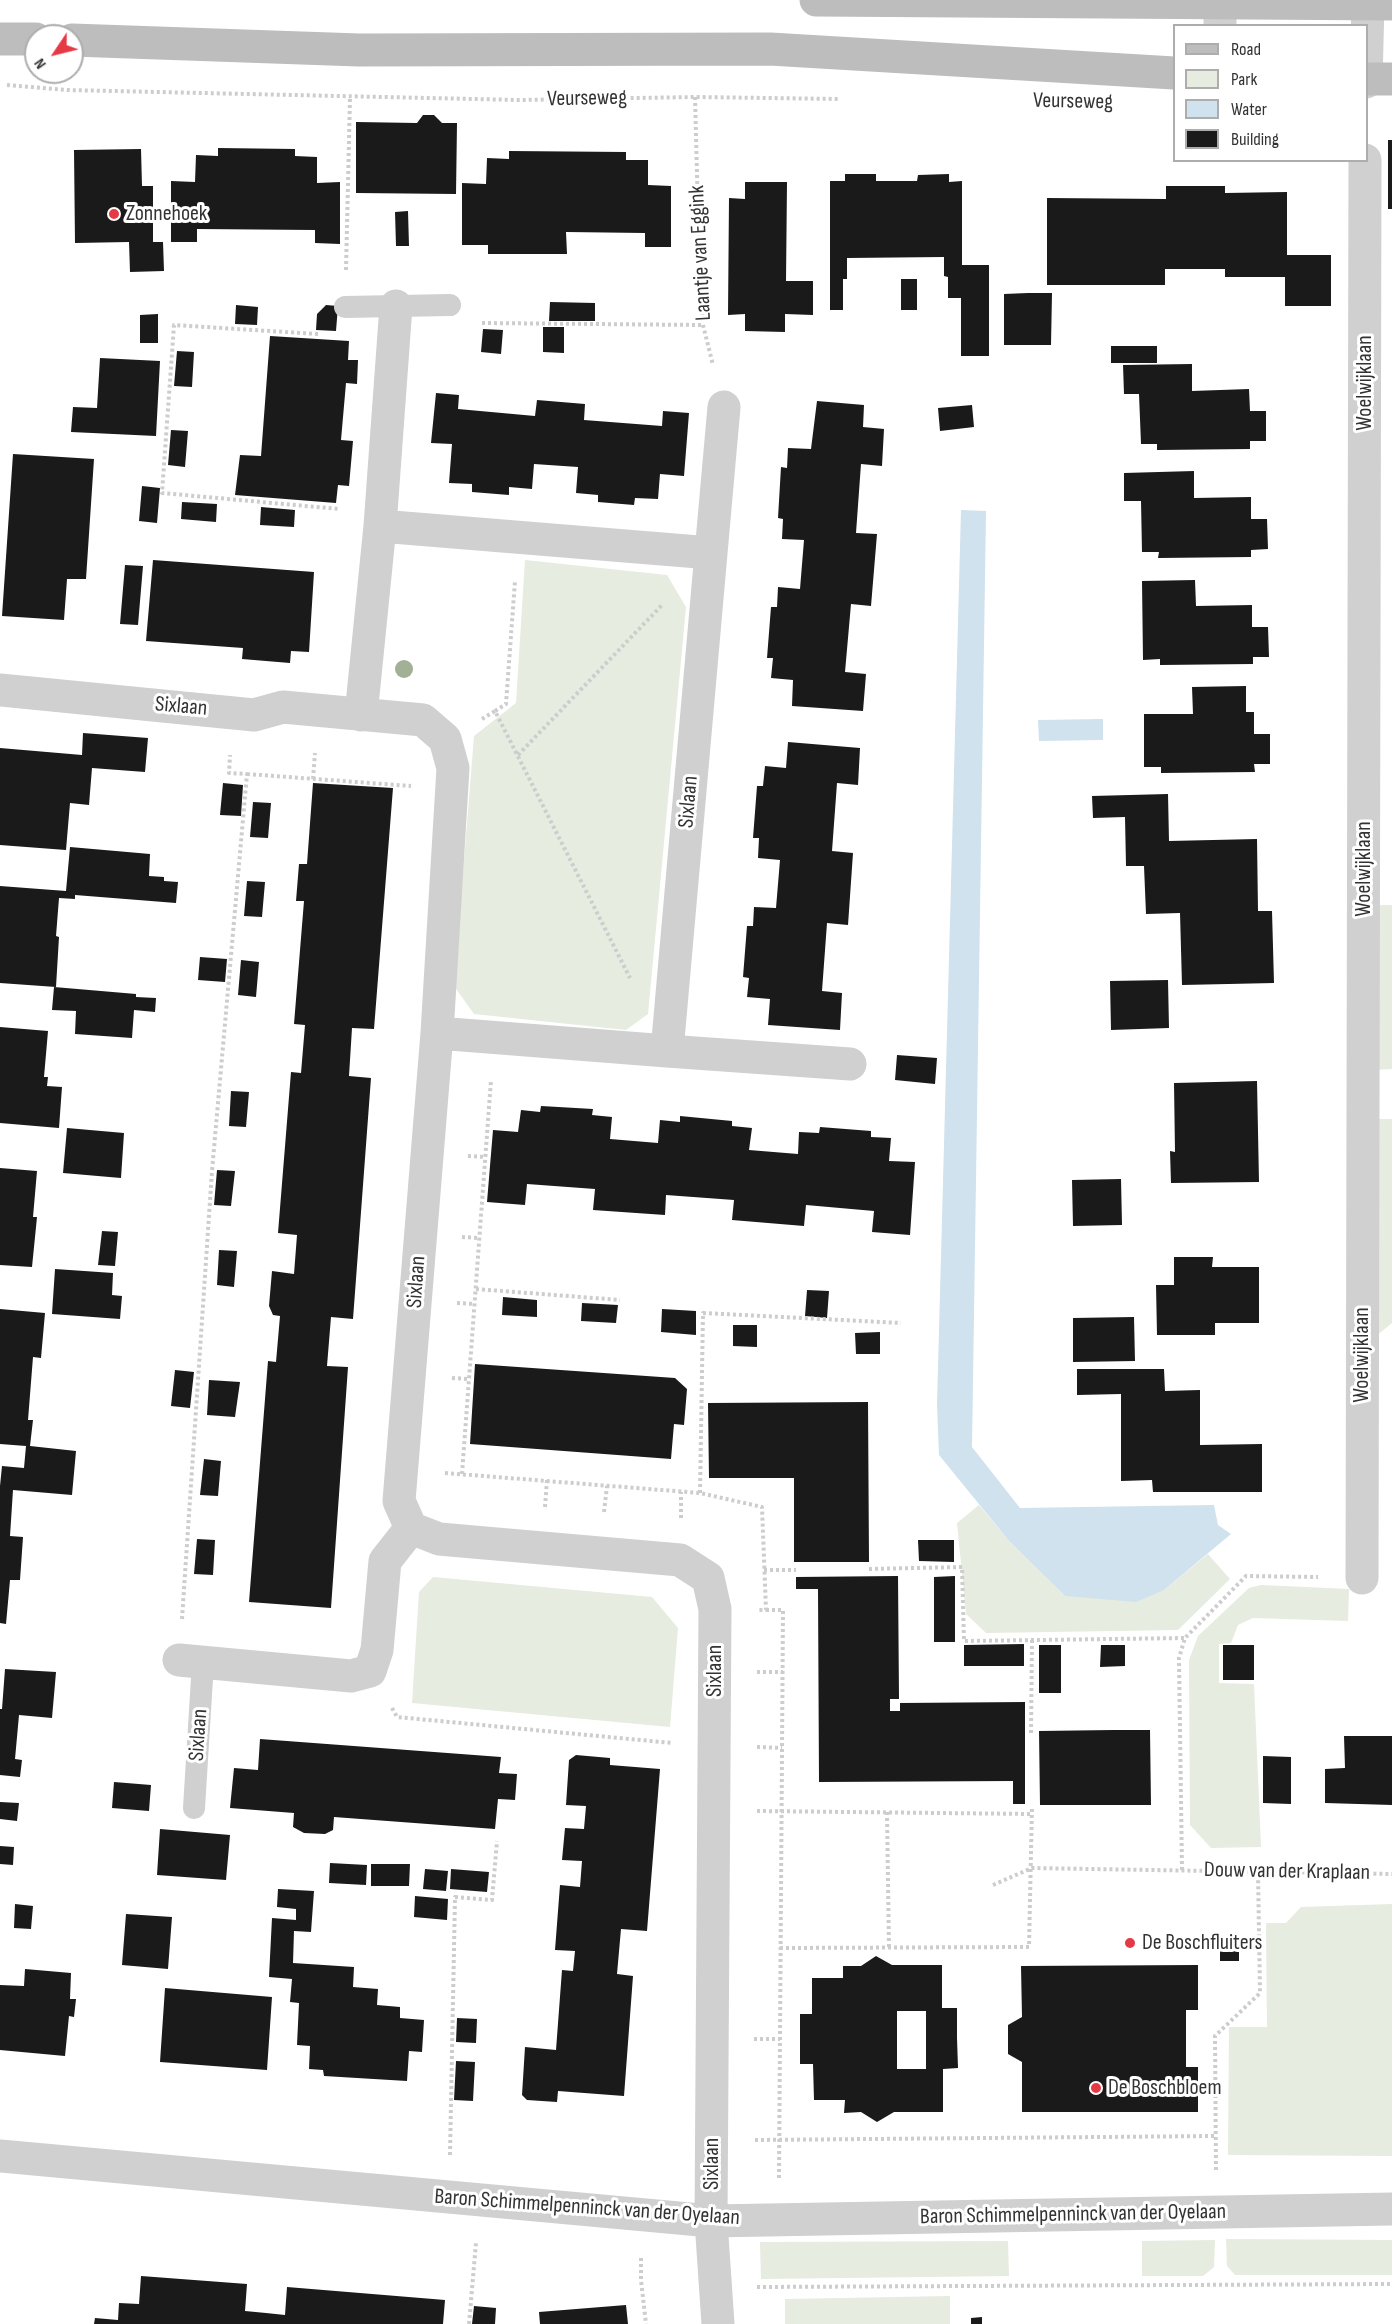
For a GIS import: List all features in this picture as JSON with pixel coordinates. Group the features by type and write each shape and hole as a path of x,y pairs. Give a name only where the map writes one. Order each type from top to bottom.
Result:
{"main road":[{"path":"816,0 1220,9 1380,4"},
{"path":"0,39 24,39"},
{"name":"Veurseweg","path":"84,40 359,50 771,49 1173,73"},
{"path":"1368,80 1392,79"}],"street":[{"path":"1368,74 1380,4"},
{"name":"Woelwijklaan","path":"1362,1578 1365,162"},
{"path":"361,715 381,519 396,306"},
{"name":"Sixlaan","path":"667,1051 724,407"},
{"path":"381,519 518,537 711,553"},
{"name":"Sixlaan","path":"0,690 254,714 283,707 423,720 445,739 453,768 437,1033 399,1501 411,1528 439,1539 680,1560 708,1578 715,1609 711,2221 718,2324"},
{"path":"437,1033 850,1064"},
{"path":"191,1661 351,1676 370,1671 377,1650 385,1561 411,1528"},
{"name":"Baron Schimmelpenninck van der Oyelaan","path":"0,2156 711,2221 1392,2209"}],"lane":[{"path":"345,307 450,305"},
{"name":"Sixlaan","path":"191,1661 194,1808"}],"path":[{"name":"Veurseweg","path":"0,84 67,90 519,100 695,97 851,99"},
{"path":"345,307 350,97"},
{"name":"Laantje van Eggink","path":"695,97 703,325 724,407"},
{"path":"450,305 453,323 703,325"},
{"path":"324,334 174,325 162,493 381,519"},
{"path":"445,739 506,704 518,537"},
{"path":"518,755 711,553"},
{"path":"495,711 635,987"},
{"path":"233,712 229,773 451,789"},
{"path":"191,1661 212,1171 247,774"},
{"path":"462,1474 494,1037"},
{"path":"476,1289 620,1300"},
{"path":"700,1492 703,1313 901,1323"},
{"path":"869,1569 962,1568 964,1641 1185,1638"},
{"path":"764,1570 796,1570"},
{"path":"993,1885 1032,1868 1182,1870 1179,1659 1185,1638 1246,1576 1362,1578"},
{"path":"766,1610 783,1610 778,2220"},
{"path":"1031,1733 1032,1639"},
{"path":"370,1671 397,1717 714,1747"},
{"path":"780,1948 1029,1947 1032,1806"},
{"path":"714,1810 1032,1814"},
{"path":"887,1812 889,1948"},
{"path":"469,2324 455,1897 492,1899 497,1841"},
{"name":"Douw van der Kraplaan","path":"1182,1870 1392,1874"},
{"path":"1217,2212 1215,2036 1260,1993 1258,1871"},
{"path":"712,2141 1216,2136"},
{"path":"643,2215 641,2280 646,2324"},
{"path":"714,2287 1392,2284"}],"green space":[{"path":"525,560 667,575 686,607 648,1014 626,1030 474,1014 454,986 474,736 516,703"},
{"path":"1374,905 1392,905 1392,1069 1372,1070"},
{"path":"1373,1119 1392,1119 1392,1323 1376,1336"},
{"path":"979,1505 1009,1541 1065,1596 1164,1590 1208,1554 1230,1579 1178,1630 986,1633 966,1614 957,1523"},
{"path":"433,1577 652,1597 678,1628 670,1727 412,1703 419,1592"},
{"path":"1261,1585 1349,1589 1348,1621 1253,1618 1238,1625 1231,1643 1219,1644 1219,1683 1254,1684 1261,1847 1211,1848 1190,1825 1189,1660 1198,1636 1249,1588"},
{"path":"1392,1904 1392,2156 1228,2155 1229,2027 1267,2027 1266,1923 1286,1923 1301,1907"},
{"path":"1226,2239 1392,2240 1392,2275 1235,2275 1227,2266"},
{"path":"1215,2240 1214,2267 1203,2276 1142,2276 1142,2241"},
{"path":"1008,2241 1009,2276 761,2279 760,2242"},
{"path":"950,2296 950,2324 785,2324 785,2299"}],"water":[{"path":"961,510 986,511 972,1447 1020,1508 1214,1505 1218,1525 1231,1534 1164,1590 1136,1602 1065,1596 1009,1541 939,1455 937,1405"},
{"path":"1103,719 1103,740 1039,741 1038,720"}],"building":[{"path":"423,115 434,115 442,123 457,123 456,194 356,193 356,122 417,123"},
{"path":"1388,140 1392,140 1392,209 1388,209"},
{"path":"218,148 295,149 295,156 317,157 317,183 340,182 340,244 315,243 315,230 197,229 197,242 171,242 171,181 195,182 196,155 218,156"},
{"name":"Zonnehoek","path":"141,149 142,186 153,186 153,242 163,242 164,271 130,272 129,242 75,243 74,150"},
{"path":"509,151 626,152 626,160 648,160 648,185 671,186 671,247 645,247 645,233 566,232 567,254 488,254 488,245 462,245 462,183 486,184 487,158 509,159"},
{"path":"845,174 876,174 876,181 917,181 918,175 949,174 949,182 962,181 962,265 989,265 989,356 961,356 961,298 948,298 948,277 944,276 944,257 847,258 847,279 843,279 843,310 830,310 830,181 845,181"},
{"path":"745,182 787,182 786,281 813,281 813,315 785,314 785,332 745,331 745,314 728,315 729,198 745,199"},
{"path":"1166,186 1225,186 1225,193 1287,192 1287,255 1331,255 1331,306 1285,306 1285,277 1225,277 1225,269 1165,269 1165,285 1047,285 1047,198 1166,199"},
{"path":"408,211 409,246 396,246 395,212"},
{"path":"901,279 917,279 917,310 901,310"},
{"path":"1052,293 1051,345 1004,345 1004,294"},
{"path":"550,302 595,303 595,321 549,321"},
{"path":"236,305 258,307 257,325 235,324"},
{"path":"326,305 338,306 336,331 316,330 317,314"},
{"path":"158,314 158,343 140,343 140,315"},
{"path":"543,327 564,327 564,353 543,352"},
{"path":"483,329 503,330 501,354 481,352"},
{"path":"270,336 349,341 348,360 358,360 357,384 346,383 341,440 353,441 349,486 338,485 336,503 235,495 240,455 261,456"},
{"path":"1111,346 1157,346 1157,363 1111,363"},
{"path":"177,351 194,352 192,387 174,386"},
{"path":"100,358 160,361 156,436 71,432 73,407 97,408"},
{"path":"1192,364 1192,391 1249,389 1250,411 1266,411 1266,441 1250,441 1250,449 1157,450 1157,444 1141,444 1139,394 1124,394 1123,365"},
{"path":"436,393 459,395 458,409 535,416 537,400 585,404 584,420 662,426 663,411 689,413 684,476 660,474 658,499 635,498 634,505 598,502 598,495 576,493 578,467 534,464 532,489 509,487 509,495 472,492 472,484 449,483 452,444 431,443"},
{"path":"817,401 864,405 863,427 884,429 882,466 861,464 856,533 877,534 871,606 851,604 845,672 866,674 863,711 792,706 793,680 771,678 773,658 767,658 771,607 777,607 778,587 800,589 804,540 782,539 783,519 778,518 781,467 787,468 788,448 811,449"},
{"path":"972,405 974,427 940,431 938,408"},
{"path":"171,430 188,431 185,467 168,465"},
{"path":"13,454 94,459 86,579 67,579 64,620 2,616"},
{"path":"1194,471 1194,498 1251,497 1251,519 1267,519 1268,549 1251,550 1251,557 1158,558 1159,552 1142,552 1141,501 1124,501 1124,473"},
{"path":"142,486 160,488 157,523 139,521"},
{"path":"182,502 217,504 216,522 181,519"},
{"path":"261,507 295,510 294,527 260,525"},
{"path":"153,560 314,572 309,652 291,651 290,663 242,659 243,648 146,641"},
{"path":"125,565 143,566 138,625 120,624"},
{"path":"1195,580 1196,606 1252,605 1252,627 1268,627 1269,657 1253,657 1253,664 1160,665 1160,659 1143,660 1142,581"},
{"path":"1246,686 1246,712 1254,712 1254,734 1270,734 1270,764 1254,764 1255,772 1161,773 1161,767 1144,767 1144,714 1193,714 1192,687"},
{"path":"83,733 148,738 145,772 92,768 89,805 70,803 66,850 0,845 0,748 82,755"},
{"path":"788,742 860,748 858,785 837,783 832,851 853,853 848,925 827,923 822,991 842,993 840,1030 768,1025 770,999 747,997 749,978 743,977 747,926 753,926 754,907 776,908 780,860 758,858 759,838 753,838 757,786 763,786 765,766 786,768"},
{"path":"223,783 243,785 241,816 220,815"},
{"path":"313,783 393,788 374,1029 352,1028 349,1076 371,1078 353,1319 331,1317 327,1366 348,1367 331,1608 249,1602 268,1361 276,1362 280,1316 273,1315 269,1306 272,1271 294,1274 297,1235 278,1233 291,1072 301,1073 305,1025 294,1024 304,901 296,901 299,864 307,864"},
{"path":"1168,794 1169,841 1257,839 1258,911 1272,911 1274,983 1182,985 1180,913 1146,914 1144,866 1126,866 1125,817 1093,818 1092,796"},
{"path":"253,802 271,803 268,838 250,837"},
{"path":"70,847 150,854 149,876 164,877 164,881 178,882 176,903 75,895 75,899 59,898 56,987 0,983 0,886 66,891"},
{"path":"247,881 265,882 262,917 244,916"},
{"path":"200,957 227,959 225,982 198,980"},
{"path":"241,960 259,962 256,997 238,995"},
{"path":"1168,980 1169,1028 1111,1030 1110,981"},
{"path":"54,987 136,994 136,997 156,998 155,1012 134,1010 132,1038 75,1034 76,1011 52,1010"},
{"path":"0,1027 48,1031 44,1077 48,1077 47,1086 62,1087 59,1128 0,1123"},
{"path":"897,1055 937,1058 935,1084 895,1080"},
{"path":"1257,1081 1259,1182 1171,1183 1170,1151 1175,1152 1174,1083"},
{"path":"231,1091 249,1092 246,1127 229,1126"},
{"path":"541,1106 593,1109 592,1115 612,1117 610,1139 658,1143 660,1120 680,1122 680,1116 732,1121 732,1126 752,1128 749,1150 798,1154 799,1132 819,1133 820,1127 871,1131 871,1137 891,1138 889,1161 915,1162 910,1235 872,1232 874,1211 806,1205 804,1226 732,1220 734,1200 666,1195 665,1215 593,1210 595,1189 527,1184 525,1205 487,1202 493,1130 518,1132 521,1110 540,1112"},
{"path":"67,1128 124,1133 121,1178 63,1173"},
{"path":"0,1168 37,1171 33,1217 37,1217 32,1267 0,1265"},
{"path":"217,1170 235,1171 231,1206 214,1205"},
{"path":"1121,1179 1122,1225 1073,1226 1072,1180"},
{"path":"102,1231 118,1232 115,1266 98,1265"},
{"path":"219,1250 237,1251 234,1287 217,1285"},
{"path":"1174,1257 1213,1257 1212,1267 1259,1267 1259,1323 1215,1323 1215,1335 1157,1335 1156,1285 1174,1285"},
{"path":"55,1269 113,1273 112,1295 122,1296 120,1319 52,1314"},
{"path":"807,1290 829,1291 827,1318 805,1316"},
{"path":"503,1297 537,1300 537,1317 502,1315"},
{"path":"582,1303 618,1305 616,1323 581,1321"},
{"path":"0,1309 45,1313 41,1358 33,1357 28,1420 33,1420 30,1446 76,1451 72,1495 13,1490 10,1536 23,1537 20,1580 10,1580 6,1624 0,1623 2,1466 24,1468 26,1446 0,1444"},
{"path":"662,1309 696,1311 696,1335 661,1332"},
{"path":"1134,1317 1135,1361 1073,1362 1073,1318"},
{"path":"733,1325 757,1325 757,1347 733,1346"},
{"path":"880,1332 880,1354 856,1354 855,1333"},
{"path":"475,1364 675,1378 687,1389 684,1425 674,1424 671,1459 470,1444"},
{"path":"1077,1369 1164,1369 1165,1391 1200,1390 1200,1445 1262,1444 1262,1492 1153,1492 1152,1480 1121,1481 1121,1394 1077,1395"},
{"path":"175,1370 194,1372 190,1408 171,1406"},
{"path":"209,1380 240,1382 235,1417 207,1415"},
{"path":"868,1402 869,1562 794,1562 794,1478 709,1478 708,1403"},
{"path":"204,1459 221,1461 218,1496 200,1495"},
{"path":"197,1539 215,1540 213,1575 194,1574"},
{"path":"918,1540 954,1540 954,1562 919,1561"},
{"path":"898,1576 899,1699 890,1699 890,1711 900,1711 900,1703 1025,1702 1025,1804 1013,1804 1013,1781 819,1782 818,1589 796,1589 796,1577"},
{"path":"955,1576 955,1642 934,1642 934,1577"},
{"path":"1024,1644 1024,1666 964,1666 964,1645"},
{"path":"1039,1645 1061,1645 1061,1693 1039,1693"},
{"path":"1101,1645 1125,1645 1125,1666 1100,1667"},
{"path":"1223,1645 1254,1645 1254,1680 1223,1680"},
{"path":"5,1669 56,1672 52,1718 19,1715 15,1759 22,1760 20,1777 0,1775 0,1709 2,1709"},
{"path":"1150,1730 1151,1805 1040,1805 1039,1731"},
{"path":"1344,1736 1392,1736 1392,1805 1325,1803 1325,1769 1345,1768"},
{"path":"260,1739 501,1757 499,1773 517,1774 515,1800 498,1799 495,1829 334,1817 333,1830 325,1834 304,1833 293,1827 294,1813 230,1808 234,1768 258,1770"},
{"path":"576,1755 610,1758 610,1765 660,1769 647,1931 621,1929 617,1974 633,1976 624,2096 558,2091 557,2102 527,2100 522,2095 525,2047 556,2050 562,1970 573,1971 575,1951 555,1950 560,1885 580,1887 582,1861 562,1860 565,1828 584,1829 586,1806 566,1805 569,1760"},
{"path":"1263,1756 1291,1757 1291,1804 1263,1803"},
{"path":"114,1782 151,1785 149,1811 112,1808"},
{"path":"0,1802 19,1803 17,1821 0,1819"},
{"path":"160,1829 230,1835 226,1880 157,1875"},
{"path":"0,1846 14,1847 13,1865 0,1864"},
{"path":"330,1863 367,1865 366,1885 329,1883"},
{"path":"371,1864 410,1864 409,1886 371,1886"},
{"path":"425,1869 448,1871 446,1891 423,1889"},
{"path":"451,1869 489,1872 487,1892 450,1889"},
{"path":"278,1889 314,1891 311,1932 294,1931 293,1963 354,1967 353,1987 378,1989 377,2005 400,2007 400,2018 424,2020 422,2052 409,2051 407,2081 324,2076 323,2070 309,2069 310,2046 297,2045 299,2003 290,2002 292,1979 269,1977 272,1918 296,1920 296,1909 277,1907"},
{"path":"415,1896 448,1899 447,1920 414,1917"},
{"path":"15,1904 33,1906 31,1929 14,1928"},
{"path":"126,1914 172,1917 168,1969 122,1965"},
{"path":"1220,1938 1239,1939 1239,1961 1220,1961"},
{"path":"876,1956 892,1965 942,1965 942,2008 957,2008 958,2068 943,2069 943,2112 894,2112 877,2122 861,2112 844,2113 845,2100 814,2100 813,2064 800,2064 800,2014 812,2014 812,1978 843,1978 843,1966 861,1966","holes":["897,2011 926,2011 926,2069 897,2069"]},
{"path":"1198,1965 1198,2010 1186,2010 1186,2067 1198,2067 1198,2112 1022,2112 1022,2062 1008,2054 1008,2025 1022,2017 1021,1966"},
{"path":"25,1969 71,1973 70,1999 76,1999 74,2017 69,2016 65,2056 0,2050 0,1985 24,1986"},
{"path":"165,1988 272,1997 267,2070 160,2062"},
{"path":"457,2018 477,2019 476,2043 456,2042"},
{"path":"456,2061 475,2062 473,2101 454,2100"},
{"path":"141,2276 247,2284 245,2311 285,2315 287,2287 445,2300 443,2324 94,2324 95,2318 118,2320 119,2303 139,2304"},
{"path":"626,2305 628,2324 540,2324 539,2312"},
{"path":"474,2306 496,2308 495,2324 472,2324"},
{"path":"982,2317 982,2324 971,2324 971,2318"}],"place":[{"name":"Zonnehoek","path":"114,214"},
{"name":"De Boschfluiters","path":"1130,1943"},
{"name":"De Boschbloem","path":"1096,2088"}]}
